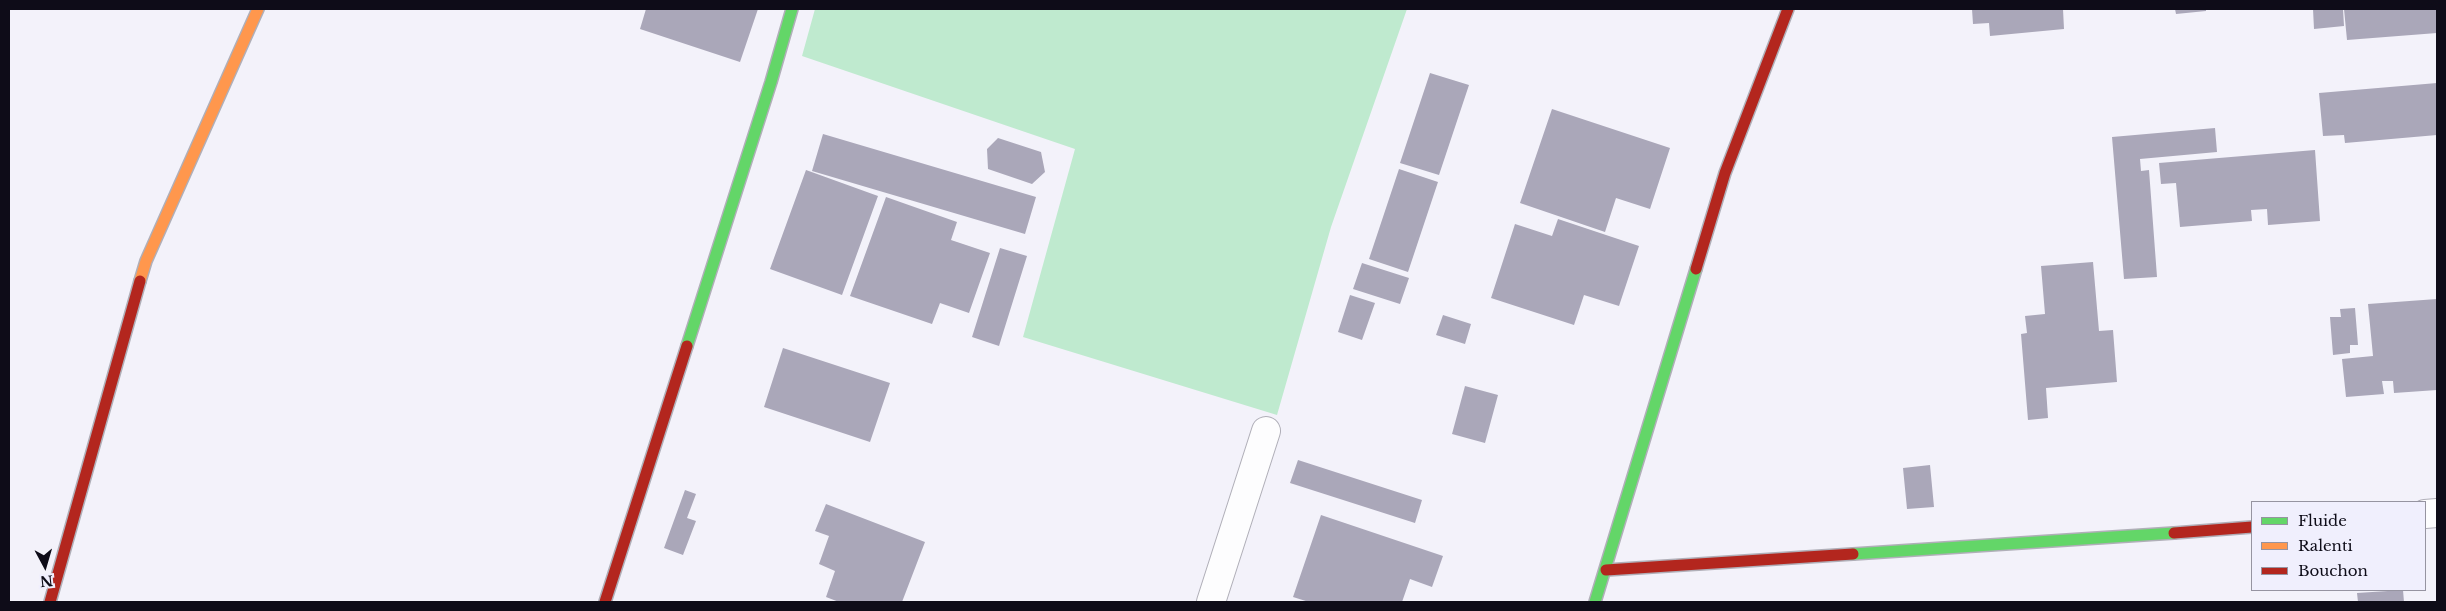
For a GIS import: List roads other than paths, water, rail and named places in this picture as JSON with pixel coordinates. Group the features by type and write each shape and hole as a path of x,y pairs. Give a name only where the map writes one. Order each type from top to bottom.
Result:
{"street":[{"path":"50,602 146,261 258,9"},
{"path":"605,602 771,82 792,9"},
{"path":"1595,602 1725,173 1788,9"},
{"path":"1212,602 1266,431"},
{"path":"1606,570 2100,540 2251,527"}]}
